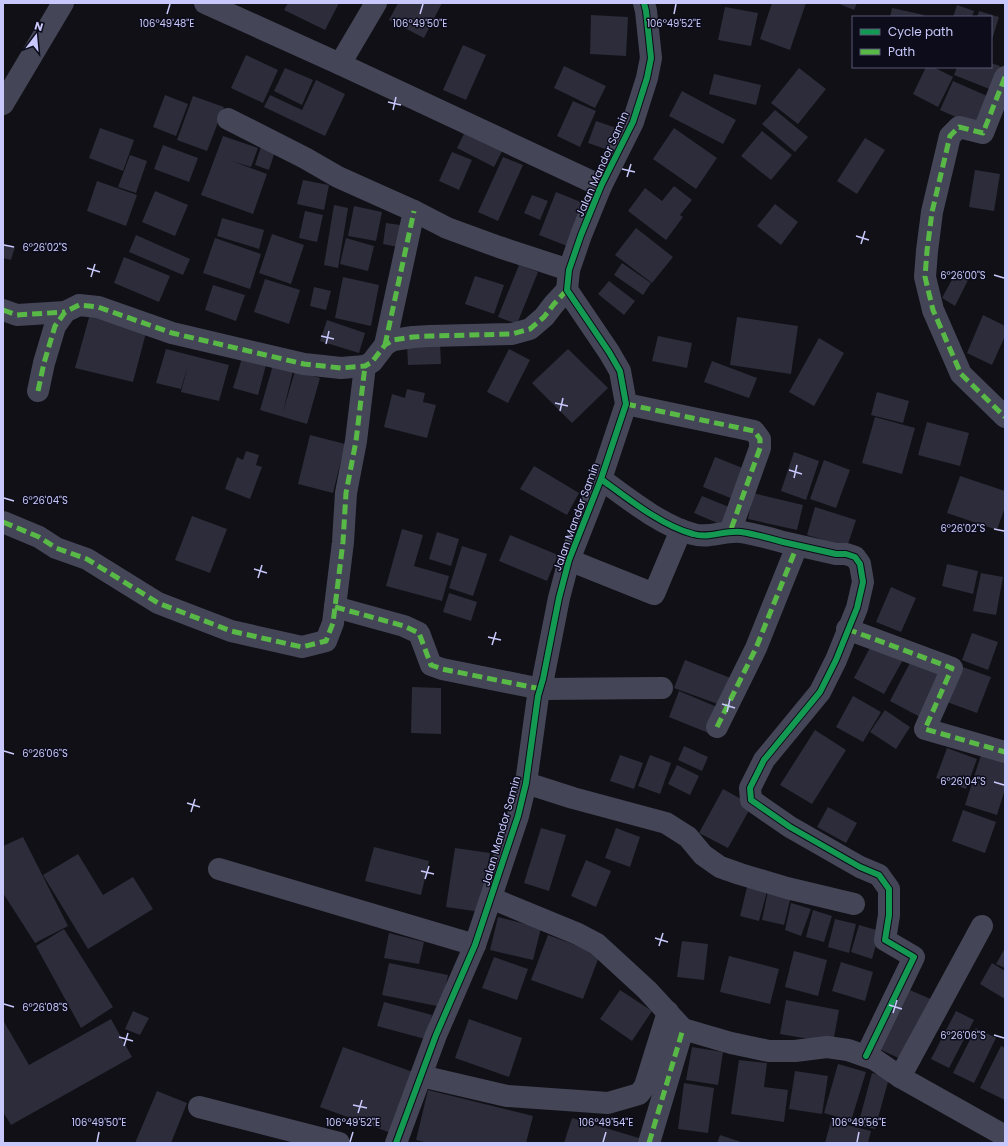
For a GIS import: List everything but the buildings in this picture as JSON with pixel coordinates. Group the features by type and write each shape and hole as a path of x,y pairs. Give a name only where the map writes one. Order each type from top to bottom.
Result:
{"street":[{"path":"3,104 63,3"},
{"path":"205,3 340,64 600,186"},
{"path":"340,64 376,3"},
{"name":"Jalan Mandor Samin","path":"396,1143 436,1035 475,945 492,898 518,816 526,783 540,689 559,598 569,560 601,479 626,404 620,371 568,280 600,186 633,122 647,78 651,58 644,3"},
{"path":"1005,77 983,133 959,127 950,136 932,212 925,277 933,310 961,374 1005,417"},
{"path":"3,310 17,315 65,312 79,305 98,307 172,333 304,364 341,368 365,366 372,362 385,345 393,340 413,337 512,334 530,329 544,317 554,304 568,280 498,247 447,228 414,211 338,177 305,158 228,119"},
{"path":"385,345 414,211"},
{"path":"38,391 55,326 65,312"},
{"path":"3,522 39,537 56,548 87,559 158,603 231,631 302,647 326,641 333,623 343,542 346,493 356,441 365,366"},
{"path":"626,404 754,431 760,439 760,448 730,532"},
{"path":"601,479 655,516 681,530 700,536 710,536 730,532 752,534 797,546 836,554 846,554 854,557 860,564 863,582 856,608 836,660 820,692 764,760 750,788 751,800 790,827 860,867 879,875 889,889 889,916 885,940 914,957 866,1056"},
{"path":"569,560 654,594 681,530"},
{"path":"717,727 756,648 797,546"},
{"path":"335,607 404,626 419,633 431,665 442,669 540,689 662,688"},
{"path":"847,629 952,668 925,729 1005,752"},
{"path":"526,783 573,798 666,822 688,837 703,855 720,867 787,888 854,904"},
{"path":"219,869 475,945"},
{"path":"492,898 578,934 597,944 647,990 683,1029 769,1051 795,1051 827,1047 848,1050 874,1059 900,1076 1005,1136"},
{"path":"900,1076 982,926"},
{"path":"421,1076 507,1096 608,1103 639,1094 645,1086 668,1012"},
{"path":"649,1143 683,1029"},
{"path":"199,1107 339,1143"}],"marked path":[{"path":"1005,77 983,133 959,127 950,136 932,212 925,277 933,310 961,374 1005,417"},
{"path":"385,345 414,211"},
{"path":"38,391 44,363 55,326 65,312 79,305 98,307 172,333 304,364 341,368 365,366 372,362 385,345 393,340 430,336 512,334 530,329 544,317 567,290"},
{"path":"3,310 17,315 65,312"},
{"path":"3,522 39,537 56,548 87,559 158,603 231,631 302,647 326,641 333,623 343,542 346,493 356,441 365,366"},
{"path":"626,404 754,431 760,439 760,448 730,532"},
{"path":"717,727 756,648 797,546"},
{"path":"335,607 404,626 419,633 431,665 442,669 541,689"},
{"path":"847,629 952,668 925,729 1005,752"},
{"path":"649,1143 683,1029"}],"cycle path":[{"path":"396,1143 436,1035 475,945 518,816 526,783 538,696 543,679 559,598 569,560 601,479 626,404 620,371 567,290 569,270 581,235 601,186 633,122 647,78 651,58 644,3"},
{"path":"601,479 633,503 657,518 669,525 693,534 705,536 729,532 741,532 836,554 846,554 855,557 860,564 863,582 857,608 836,660 820,692 764,760 750,788 751,800 790,827 860,867 879,875 889,889 889,915 885,940 914,957 866,1056"}]}
